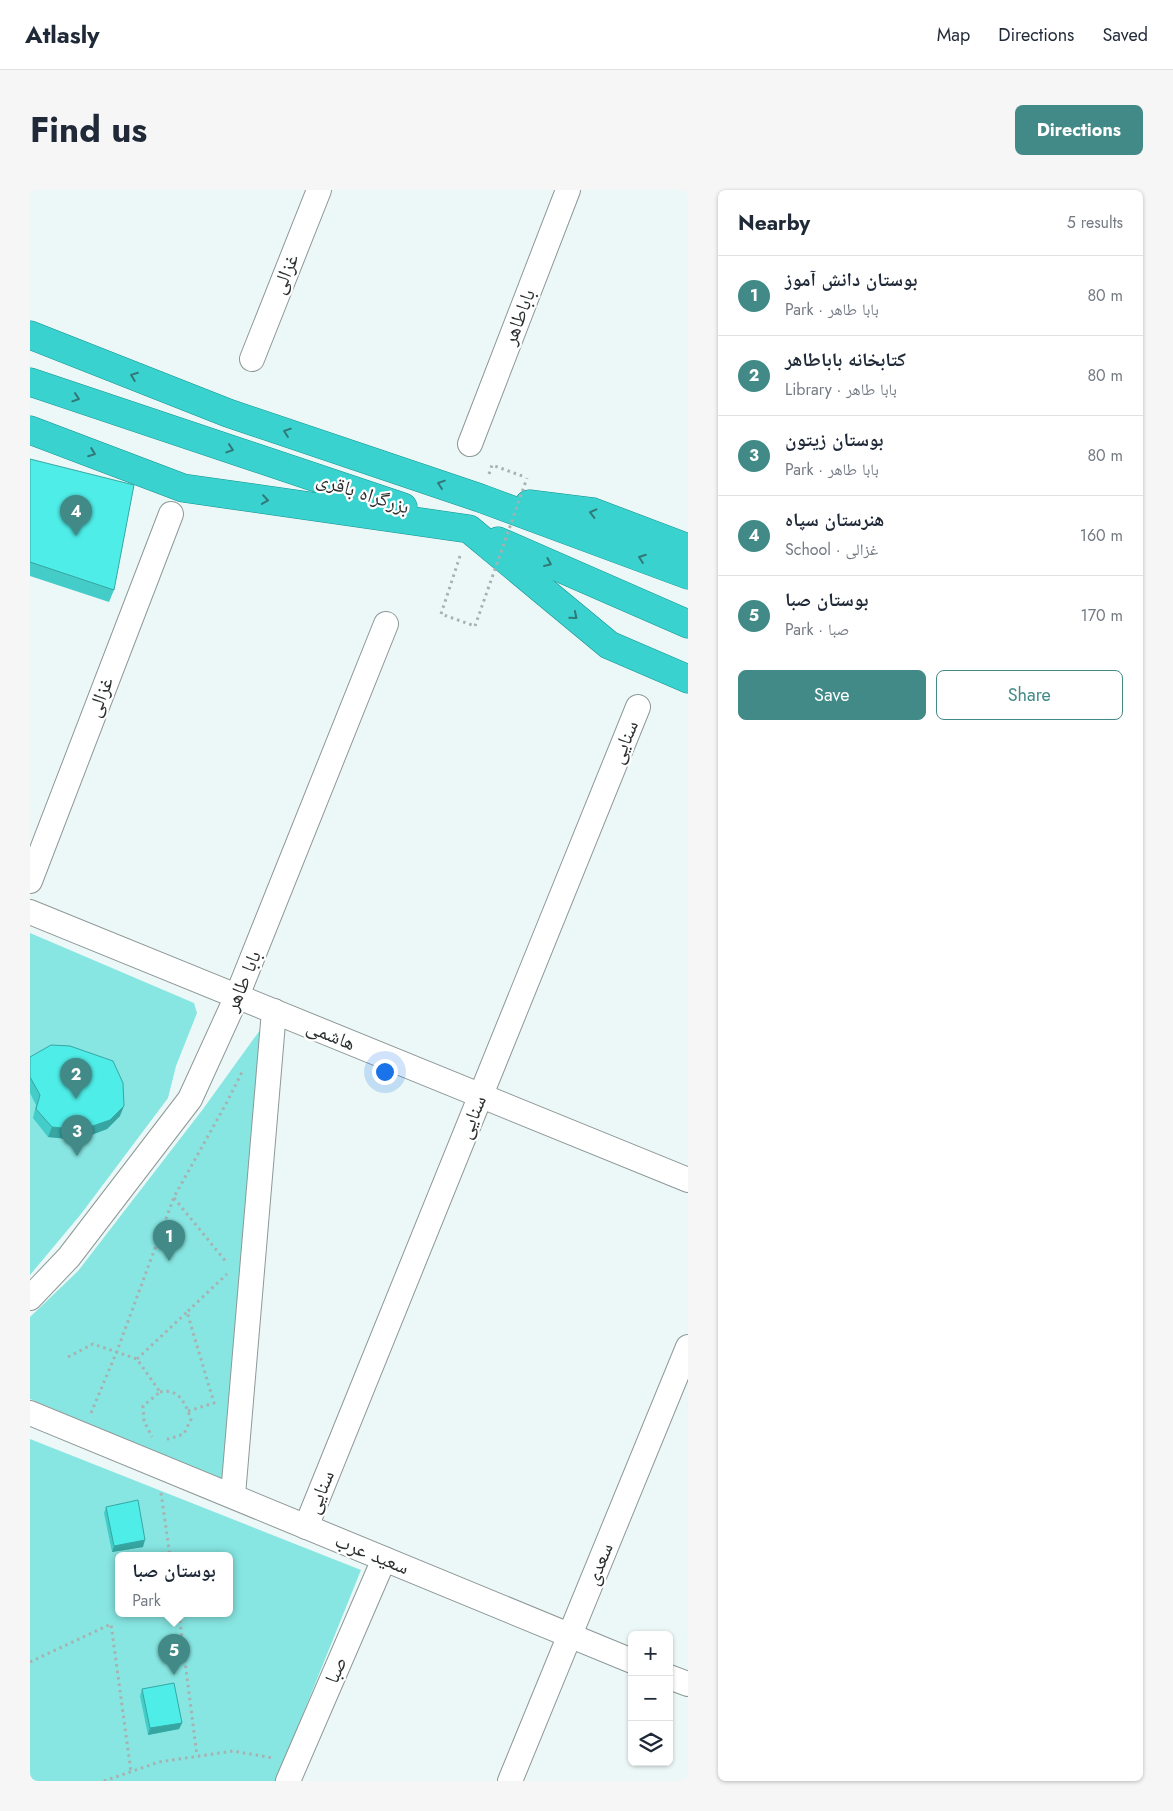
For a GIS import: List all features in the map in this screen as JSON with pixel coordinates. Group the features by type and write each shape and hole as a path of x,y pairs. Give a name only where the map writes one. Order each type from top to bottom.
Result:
{"highway":[{"name":"بزرگراه باقری","path":"30,335 228,413 480,498 688,575"},
{"name":"بزرگراه باقری","path":"30,382 469,529 688,624"},
{"path":"30,430 183,488 469,529 609,646 688,679"},
{"path":"480,498 593,512 688,548"}],"street":[{"name":"غزالی","path":"252,359 319,190"},
{"name":"باباطاهر","path":"470,444 568,190"},
{"name":"غزالی","path":"30,881 171,514"},
{"name":"بابا طاهر","path":"30,1298 69,1257 190,1099 237,996 386,624"},
{"name":"سنایی","path":"306,1527 638,707"},
{"name":"هاشمی","path":"30,912 688,1180"},
{"path":"233,1496 274,1011"},
{"name":"سعدی","path":"510,1781 688,1347"},
{"name":"سعید عرب","path":"30,1413 628,1659"},
{"name":"صبا","path":"292,1771 384,1559"},
{"path":"673,1678 688,1684"}],"path":[{"path":"469,529 442,614 475,626 527,478 492,465"},
{"path":"82,1434 117,1351 174,1197 227,1102 243,1069"},
{"path":"137,1359 232,1269 174,1197"},
{"path":"187,1312 214,1403 188,1410"},
{"path":"68,1357 93,1344 117,1351 137,1359 160,1392"},
{"path":"160,1392 176,1393 188,1410 191,1419 184,1434 167,1440 153,1439 144,1421 142,1406 160,1392"},
{"path":"157,1465 169,1552"},
{"path":"179,1617 197,1756"},
{"path":"30,1662 111,1624 131,1772"},
{"path":"104,1781 159,1762 233,1751 292,1771"}],"shaded area":[{"path":"30,933 194,1003 197,1013 176,1066 168,1098 81,1214 30,1275"},
{"path":"268,1019 229,1483 30,1399 30,1317 78,1271 203,1109"},
{"path":"30,1439 361,1570 276,1781 30,1781"}],"building":[{"path":"30,459 134,485 114,590 30,562"},
{"path":"51,1045 70,1046 113,1061 123,1083 124,1106 110,1120 81,1130 52,1127 36,1109 40,1095 30,1077 30,1057"},
{"path":"138,1500 145,1540 114,1546 106,1507"},
{"path":"174,1683 182,1723 150,1728 142,1689"}],"place":[{"name":"هنرستان سپاه","path":"76,536"},
{"name":"کتابخانه باباطاهر","path":"76,1099"},
{"name":"بوستان زیتون","path":"77,1156"},
{"name":"بوستان دانش آموز","path":"169,1261"},
{"name":"بوستان صبا","path":"174,1675"}]}
